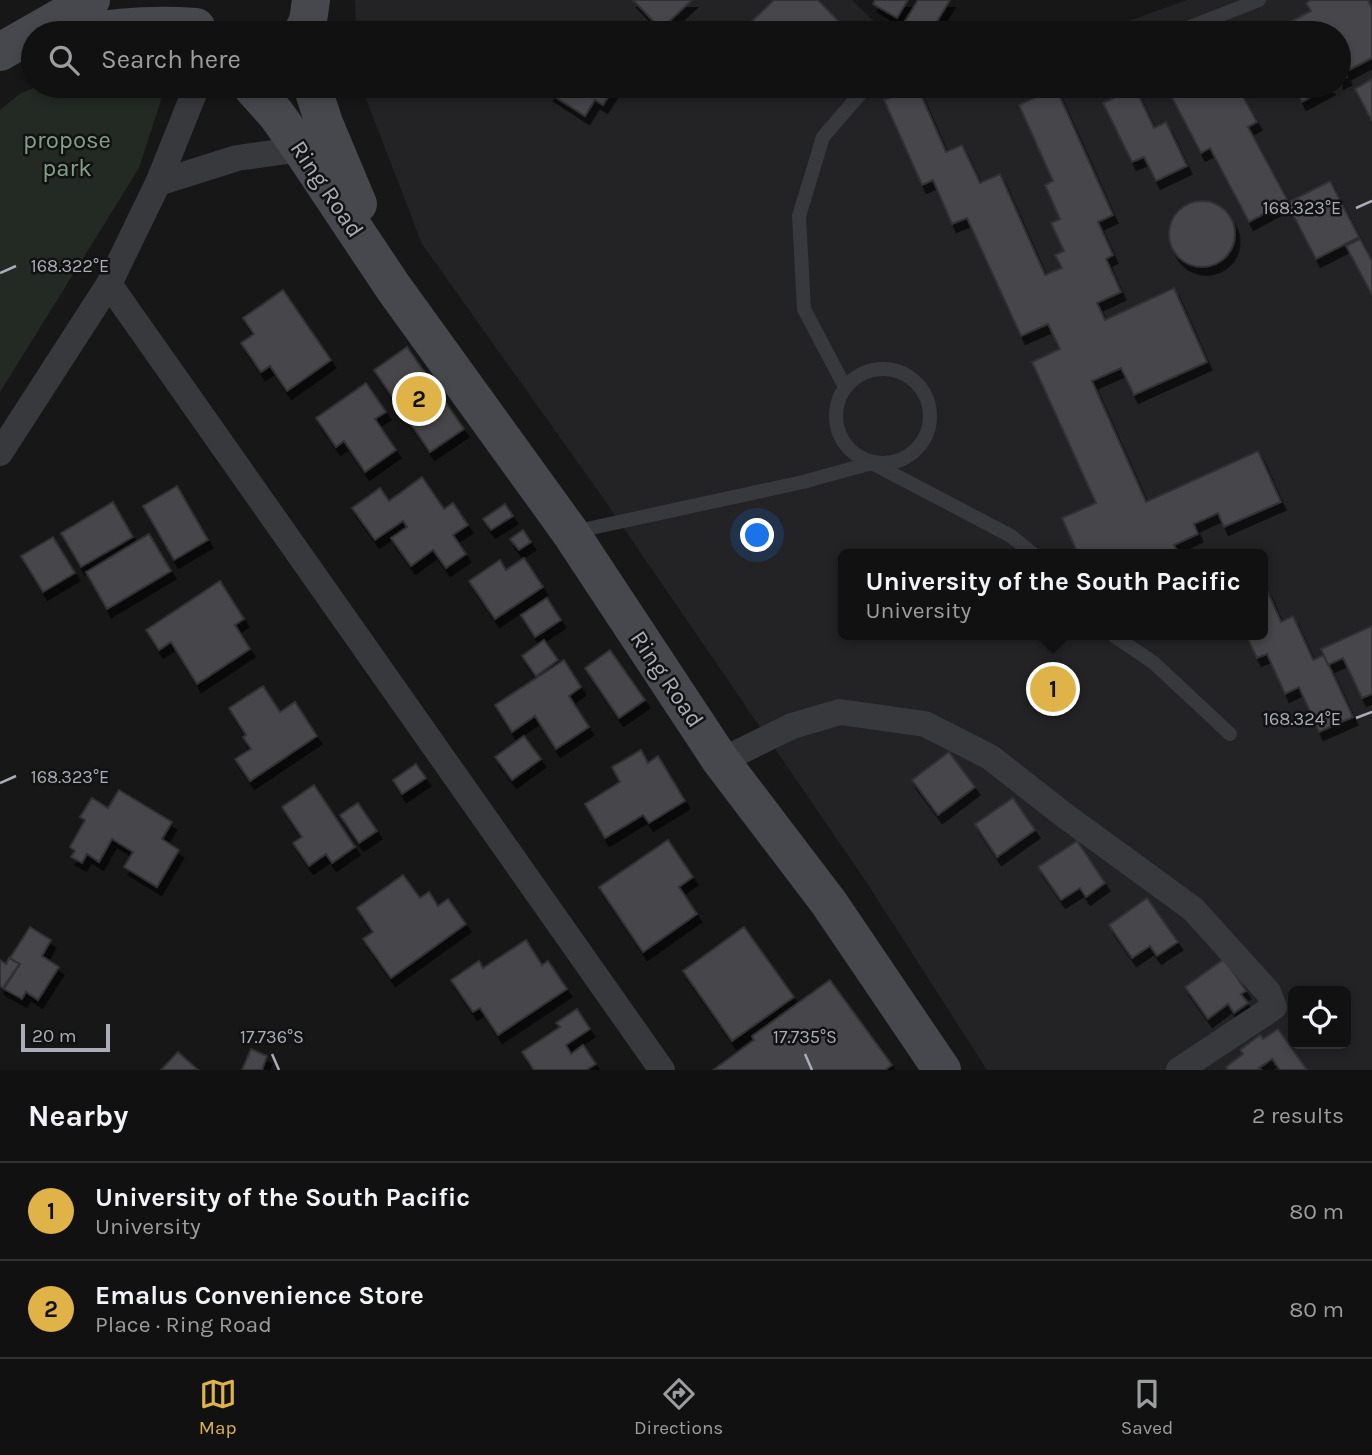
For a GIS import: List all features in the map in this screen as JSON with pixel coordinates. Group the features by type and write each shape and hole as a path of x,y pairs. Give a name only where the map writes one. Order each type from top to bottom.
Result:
{"main road":[{"path":"56,21 91,0"},
{"name":"Ring Road","path":"260,98 301,149 393,287 569,532 721,761 829,903 942,1070"},
{"name":"Ring Road","path":"317,98 324,123 393,287"}],"street":[{"path":"0,453 109,284 158,183 192,98"},
{"path":"158,183 237,158 301,149"},
{"path":"109,284 662,1070"},
{"path":"721,761 792,726 840,712 925,724 990,757 1193,909 1268,992 1274,1007 1180,1070"}],"lane":[{"path":"1206,21 1259,0"},
{"path":"845,387 804,309 799,216 823,137 857,98"},
{"path":"569,532 803,482 872,463 891,464 909,457 922,445 930,428 931,409 924,391 912,377 895,369 876,369 859,375 845,387 837,405 836,423 842,441 855,455 872,463 1011,536 1027,549"},
{"path":"1120,640 1154,663 1230,734"}],"shaded area":[{"path":"355,0 852,0 874,21 356,21"},
{"path":"1187,0 1372,0 1372,1070 987,1070 867,883 601,495 422,244 366,98 1351,98 1351,21 1128,21"}],"green space":[{"name":"propose park","path":"21,93 21,98 161,100 139,168 0,392 0,110"}],"building":[{"path":"633,0 692,0 670,21 653,21"},
{"path":"774,0 818,0 838,21 752,21"},
{"path":"875,0 908,0 897,18 873,4"},
{"path":"918,0 950,0 937,21 905,21"},
{"path":"1311,0 1368,0 1372,8 1372,58 1351,69 1351,21 1292,21 1311,11 1306,3"},
{"path":"1372,79 1372,121 1355,89"},
{"path":"557,98 607,98 603,105 595,100 585,116"},
{"path":"922,98 946,152 962,145 980,183 1000,174 1045,275 1062,268 1055,255 1064,251 1051,223 1060,219 1045,185 1053,181 1019,105 1034,98 1060,98 1113,215 1098,222 1113,255 1106,259 1121,292 1097,303 1105,320 1174,288 1207,362 1134,395 1121,368 1092,381 1146,502 1258,451 1281,502 1224,527 1218,513 1194,524 1198,534 1174,545 1176,549 1076,549 1062,518 1096,503 1032,362 1060,349 1048,324 1021,336 967,218 952,224 933,180 922,185 884,100"},
{"path":"1114,98 1140,98 1154,128 1166,122 1187,166 1156,181 1144,157 1132,162 1103,103"},
{"path":"1172,98 1244,98 1257,122 1248,127 1288,201 1249,222 1210,148 1201,153"},
{"path":"1330,181 1359,237 1316,259 1287,203"},
{"path":"1202,201 1215,204 1225,211 1232,221 1235,234 1232,247 1225,257 1215,264 1202,267 1189,264 1179,257 1172,247 1169,234 1172,221 1179,211 1189,204"},
{"path":"1360,239 1372,261 1372,295 1346,246"},
{"path":"283,290 331,360 287,391 270,366 261,372 241,343 254,334 243,318"},
{"path":"407,347 464,429 430,452 374,370"},
{"path":"366,383 386,412 375,419 396,450 365,472 344,441 336,447 316,418"},
{"path":"422,477 444,509 453,503 468,525 453,535 466,554 446,568 433,550 411,566 391,538 407,527 403,521 375,540 352,508 380,488 389,501"},
{"path":"177,486 208,540 174,560 143,506"},
{"path":"113,502 133,537 81,567 61,533"},
{"path":"505,504 513,516 491,530 483,519"},
{"path":"523,530 531,542 519,550 510,539"},
{"path":"149,534 171,571 107,609 86,572"},
{"path":"53,537 75,573 43,592 21,556"},
{"path":"524,558 543,587 495,619 469,581 500,560 506,570"},
{"path":"220,581 244,619 235,625 250,649 197,684 171,642 159,650 146,630"},
{"path":"1268,593 1281,622 1293,616 1313,660 1324,655 1353,717 1319,732 1299,687 1285,694 1267,654 1257,658 1248,640 1268,640"},
{"path":"547,598 561,620 535,637 521,615"},
{"path":"1372,626 1372,694 1362,698 1343,658 1328,665 1321,649"},
{"path":"544,640 558,660 536,676 522,656"},
{"path":"610,650 645,700 619,718 585,668"},
{"path":"564,660 581,687 569,696 589,727 556,749 535,716 512,732 495,705"},
{"path":"263,686 280,712 295,702 317,736 250,781 235,759 251,749 243,737 246,735 229,708"},
{"path":"524,736 541,759 512,780 495,757"},
{"path":"641,750 648,763 658,756 685,801 649,823 643,815 605,838 585,804 620,782 612,767"},
{"path":"949,752 975,787 938,815 912,780"},
{"path":"416,764 426,778 402,794 393,780"},
{"path":"314,785 355,847 332,863 326,854 309,866 293,843 302,837 282,807"},
{"path":"119,790 172,822 162,839 179,850 157,887 124,867 133,852 112,839 99,862 87,854 82,863 71,857 75,851 70,847 85,820 80,817 92,798 108,808"},
{"path":"1013,798 1035,830 997,857 975,824"},
{"path":"358,803 377,831 359,843 340,815"},
{"path":"668,840 693,877 679,887 697,914 643,952 599,887"},
{"path":"1077,841 1105,883 1086,897 1080,888 1061,900 1038,867"},
{"path":"403,875 420,898 429,892 438,906 448,899 466,924 391,978 363,939 373,932 357,908"},
{"path":"1147,898 1178,942 1157,956 1150,946 1132,958 1109,925"},
{"path":"30,927 51,940 42,956 59,967 38,1000 26,992 22,999 4,989 20,964 10,958"},
{"path":"744,927 794,997 732,1041 683,971"},
{"path":"526,940 542,965 548,961 567,989 498,1035 480,1008 473,1012 451,980 479,961 483,968"},
{"path":"9,958 19,964 3,988 0,986 0,960 6,964"},
{"path":"1224,959 1246,991 1241,994 1248,1003 1234,1013 1228,1004 1208,1019 1185,987"},
{"path":"830,980 892,1065 885,1070 713,1070 754,1040 752,1036"},
{"path":"577,1009 590,1029 566,1045 571,1054 583,1045 596,1064 586,1070 534,1070 522,1052 560,1027 556,1023"},
{"path":"1278,1029 1288,1043 1288,1049 1292,1049 1307,1070 1280,1070 1272,1059 1259,1068 1261,1070 1228,1070 1226,1067 1243,1054 1240,1050 1260,1035 1263,1039"},
{"path":"251,1049 267,1056 262,1070 242,1070"},
{"path":"178,1052 198,1070 161,1070"}],"place":[{"name":"Emalus Convenience Store","path":"419,399"},
{"name":"University of the South Pacific","path":"1053,689"}]}
